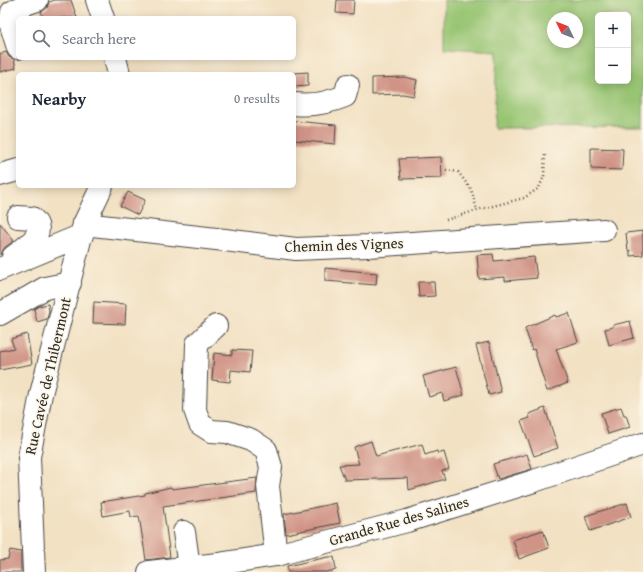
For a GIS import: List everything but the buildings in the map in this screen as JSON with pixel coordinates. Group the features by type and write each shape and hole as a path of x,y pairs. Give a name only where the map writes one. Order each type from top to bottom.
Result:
{"street":[{"path":"16,42 10,22 12,12 37,0"},
{"path":"97,0 102,16"},
{"path":"116,60 118,72"},
{"path":"296,104 307,105 329,102 344,96 348,86"},
{"path":"0,175 16,171"},
{"name":"Rue Cavée de Thibermont","path":"34,572 29,456 41,394 83,230 101,188"},
{"path":"0,268 37,236 39,229 37,222 32,218 18,218"},
{"path":"0,268 83,230"},
{"name":"Chemin des Vignes","path":"83,230 225,240 296,249 368,246 604,230"},
{"path":"0,314 45,288 70,283"},
{"path":"216,326 197,344 195,410 200,424 211,431 227,432 251,440 266,450 271,467 268,486 276,555"},
{"name":"Grande Rue des Salines","path":"150,572 189,567 220,568 407,521 534,481 643,444"},
{"path":"184,532 189,567"}],"path":[{"path":"441,222 477,210 524,198 539,188 544,176 544,153"},
{"path":"446,170 458,172 471,189 477,210"}],"green space":[{"path":"444,0 643,0 643,127 494,128 497,51 444,48"}]}
